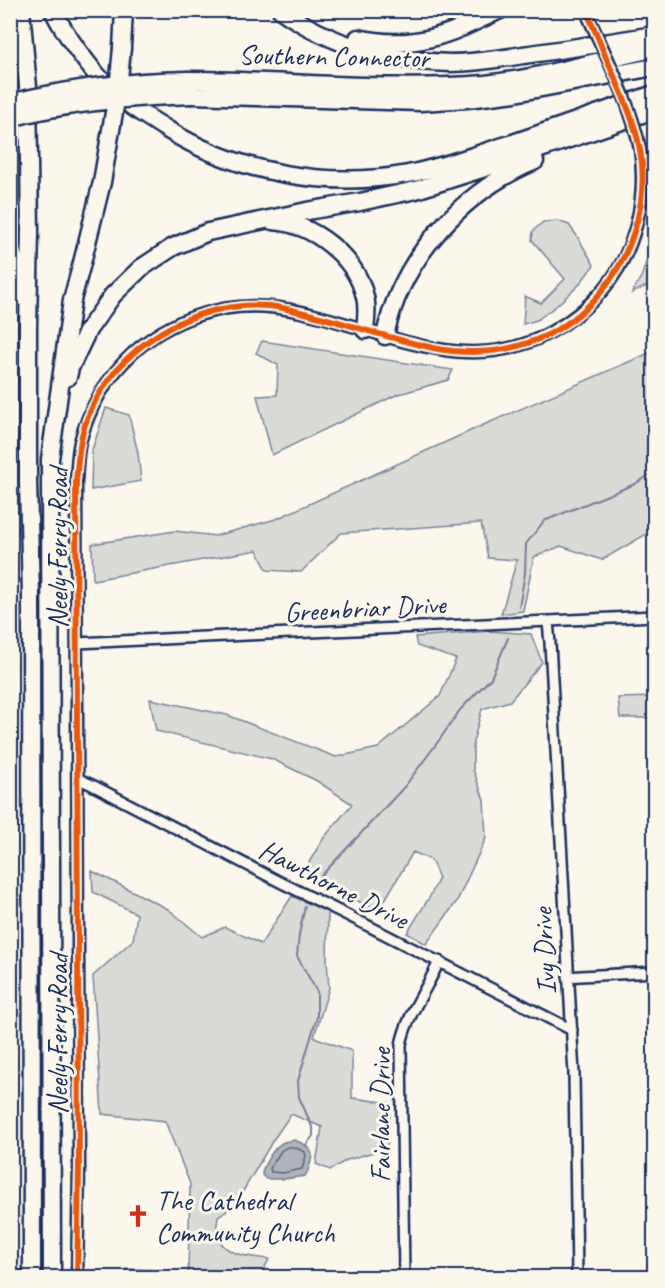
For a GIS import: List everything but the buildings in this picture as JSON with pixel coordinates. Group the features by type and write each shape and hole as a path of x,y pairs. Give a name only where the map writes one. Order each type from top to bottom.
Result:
{"highway":[{"path":"53,10 66,34 111,90 150,119 182,139 223,157 251,166 302,176 355,179 408,174 474,156 654,94"},
{"path":"52,1278 50,459 72,300 102,182 118,89 124,10"},
{"path":"281,10 316,31 351,45 385,55 419,61 452,63 486,60 654,35"},
{"path":"296,10 326,27 352,36 379,42 404,43 422,41 458,30 500,10"},
{"path":"10,70 20,54 22,18"},
{"path":"22,18 28,87 30,208 28,482 31,595 32,1278"},
{"name":"Southern Connector","path":"10,118 190,87 420,87 486,84 536,76 654,49"},
{"name":"Southern Connector","path":"10,103 97,86 132,82 377,102 421,102 515,93 654,67"},
{"path":"54,432 70,368 88,330 113,295 141,268 173,247 208,232 416,190 482,170 654,110"},
{"path":"385,336 397,297 415,264 439,231 468,203 497,181 525,165 654,116"},
{"path":"247,223 278,222 302,227 319,236 335,249 354,272 363,288 367,305 365,330"},
{"path":"10,241 28,328"}],"street":[{"name":"Neely Ferry Road","path":"77,1278 79,1166 76,482 79,450 90,413 101,392 117,370 138,348 162,331 187,319 228,308 257,306 290,310 448,351 478,353 508,349 538,340 565,325 589,305 608,283 628,249 639,213 642,182 637,134 624,97 587,13"},
{"name":"Greenbriar Drive","path":"77,643 654,616"},
{"name":"Ivy Drive","path":"548,622 572,1030 577,1278"},
{"name":"Hawthorne Drive","path":"77,778 572,1030"},
{"name":"Fairlane Drive","path":"404,1278 401,1045 408,1021 439,962"},
{"path":"568,977 654,972"}],"shaded area":[{"path":"558,221 569,225 594,265 578,286 556,306 537,320 523,324 525,296 541,303 565,279 532,240 533,231 543,222"},
{"path":"651,246 654,246 654,283 632,293 642,275"},
{"path":"262,341 453,370 448,380 396,395 272,455 257,396 277,395 278,365 256,353"},
{"path":"654,351 654,535 648,533 602,560 561,546 534,557 523,611 501,614 517,560 488,558 481,523 341,533 301,572 267,570 257,550 93,580 92,544 175,531 215,536 276,519"},
{"path":"106,408 129,415 138,453 141,481 91,490 92,450"},
{"path":"489,631 531,634 542,662 510,701 482,709 473,742 473,769 484,800 486,838 457,901 426,944 407,933 439,878 431,860 413,852 379,910 336,892 302,874 323,839 352,804 317,781 272,759 156,731 150,699 227,715 336,757 378,748 440,696 456,659 417,646 415,637"},
{"path":"654,697 654,718 620,718 618,698"},
{"path":"92,871 168,909 202,937 225,927 261,944 292,896 328,912 329,988 314,1037 352,1051 352,1098 391,1103 387,1148 347,1160 330,1170 316,1164 322,1127 291,1114 235,1205 218,1216 216,1233 225,1247 239,1254 269,1259 260,1277 188,1277 190,1184 165,1121 102,1114 93,976 133,940 137,914 93,892"},
{"path":"126,1269 162,1270 162,1277 126,1277"}],"water":[{"path":"294,1140 305,1145 312,1153 305,1176 266,1179 262,1175 263,1171 273,1151 280,1144"}],"waterway":[{"path":"519,607 525,573 526,544 544,521 635,484 654,472"},
{"path":"321,876 405,786 460,710 491,678 508,638"},
{"path":"305,906 297,956 317,992 317,1017 298,1081 299,1097 313,1129 313,1136 306,1145"}],"railway":[{"path":"10,1196 11,1278"}],"cycle path":[{"path":"77,1278 79,1166 76,482 78,458 87,419 100,393 116,370 137,350 160,333 185,320 212,311 240,306 279,307 389,337 459,352 485,352 524,344 561,328 583,311 601,292 617,269 629,245 638,218 642,191 642,164 635,128 586,10"}],"place":[{"name":"The Cathedral Community Church","path":"138,1216"}]}
